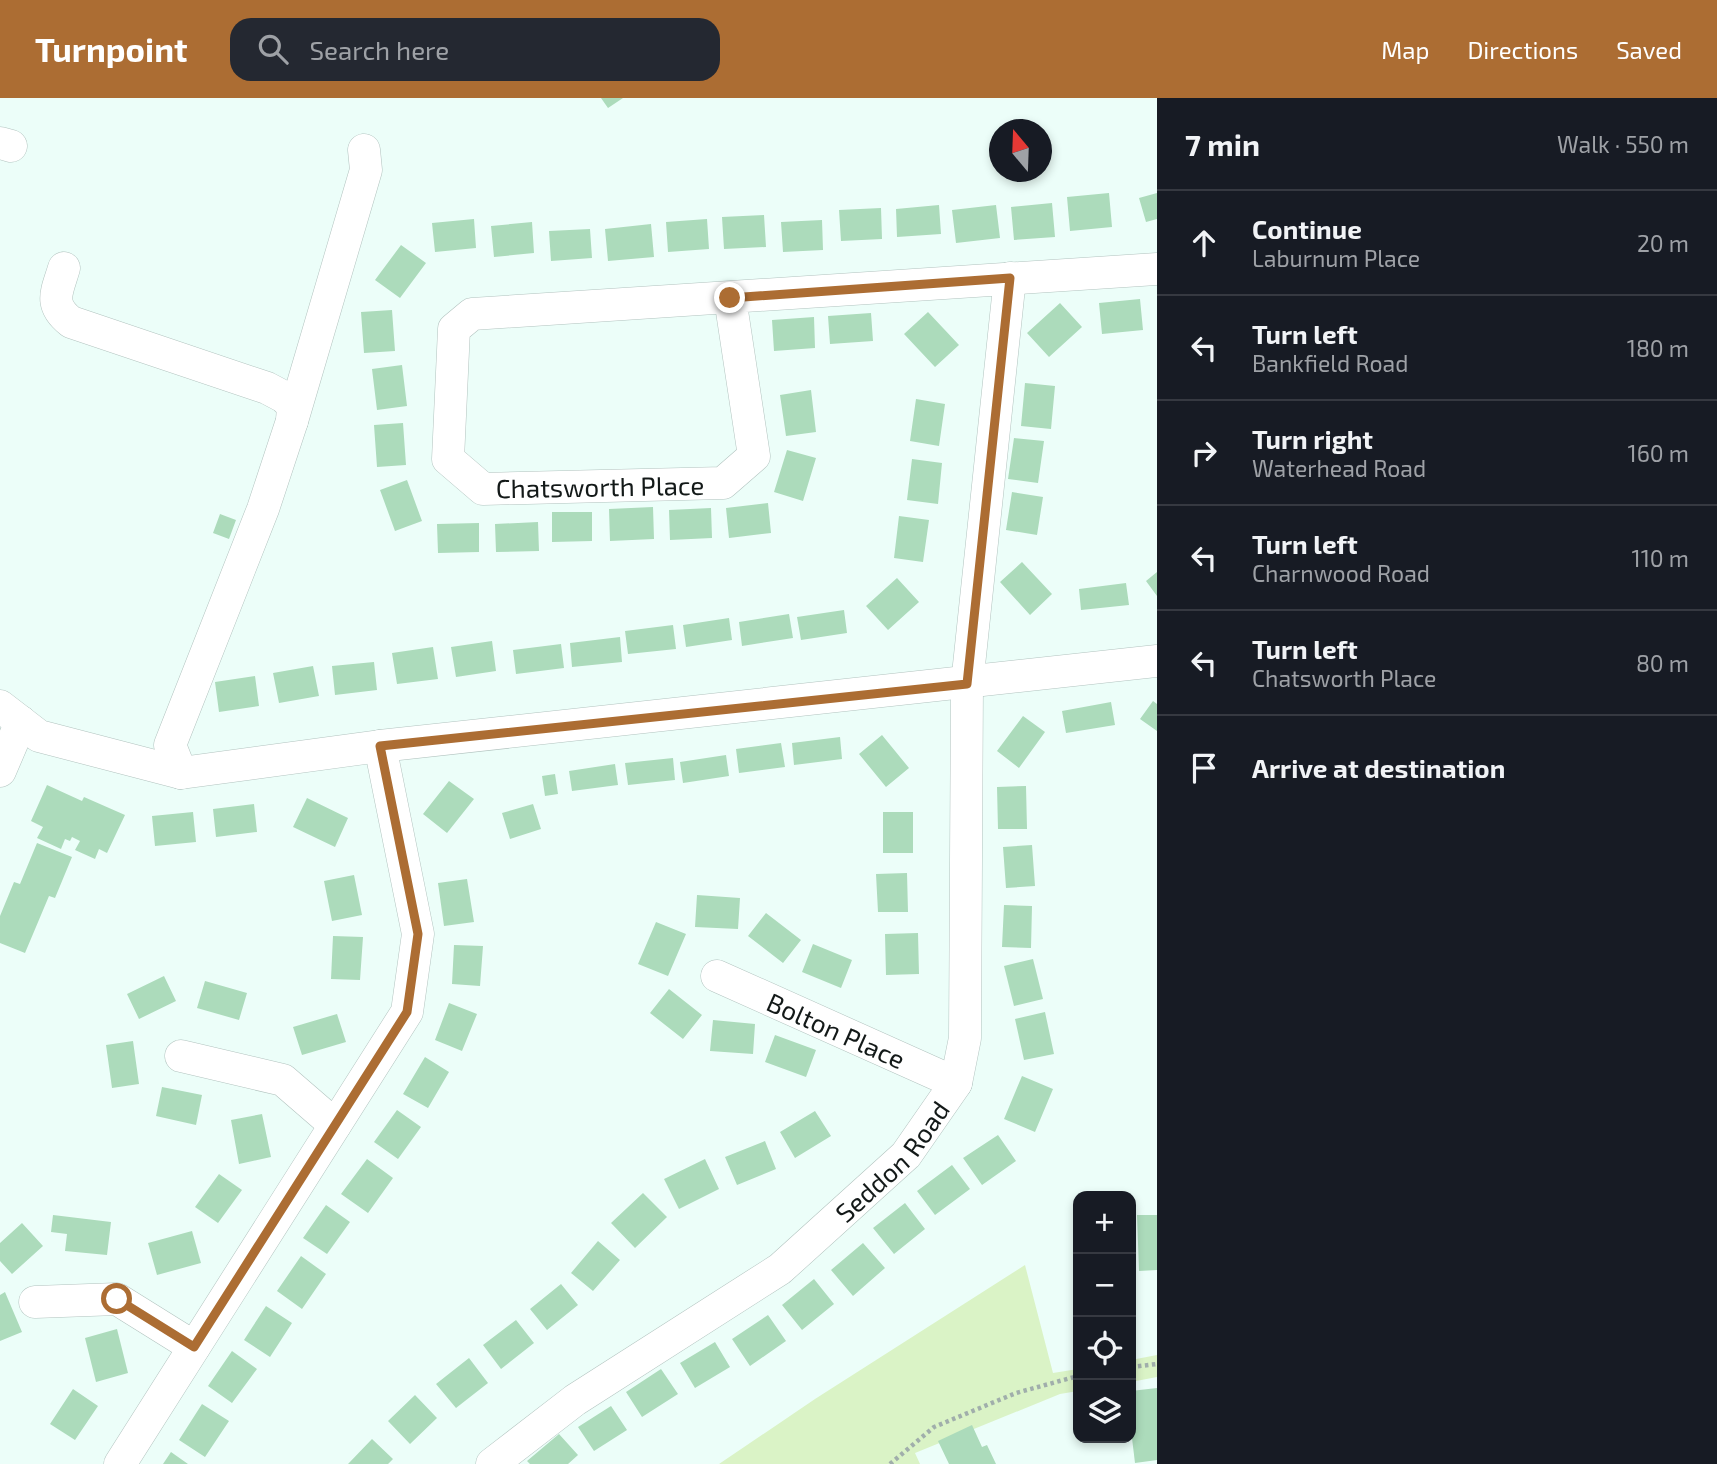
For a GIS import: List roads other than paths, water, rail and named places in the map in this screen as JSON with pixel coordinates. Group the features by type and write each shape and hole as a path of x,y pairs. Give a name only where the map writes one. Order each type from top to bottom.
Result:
{"street":[{"path":"181,773 170,745 263,509 292,421 366,170 364,150"},
{"path":"64,268 55,299 60,313 71,322 267,388 284,397 293,407 292,421"},
{"name":"Chatsworth Place","path":"730,298 754,456 723,483 483,489 447,459 454,329 471,314 1157,269"},
{"name":"Seddon Road","path":"492,1464 575,1400 780,1269 906,1155 956,1083 965,1038 967,684 1010,278"},
{"path":"0,771 11,714 39,736 181,773 380,746 967,684 1157,661"},
{"path":"120,1464 407,1012 418,934 380,746"},
{"name":"Bolton Place","path":"717,976 956,1083"},
{"path":"181,1056 283,1080 335,1125"},
{"path":"35,1302 117,1299 194,1347"}]}
